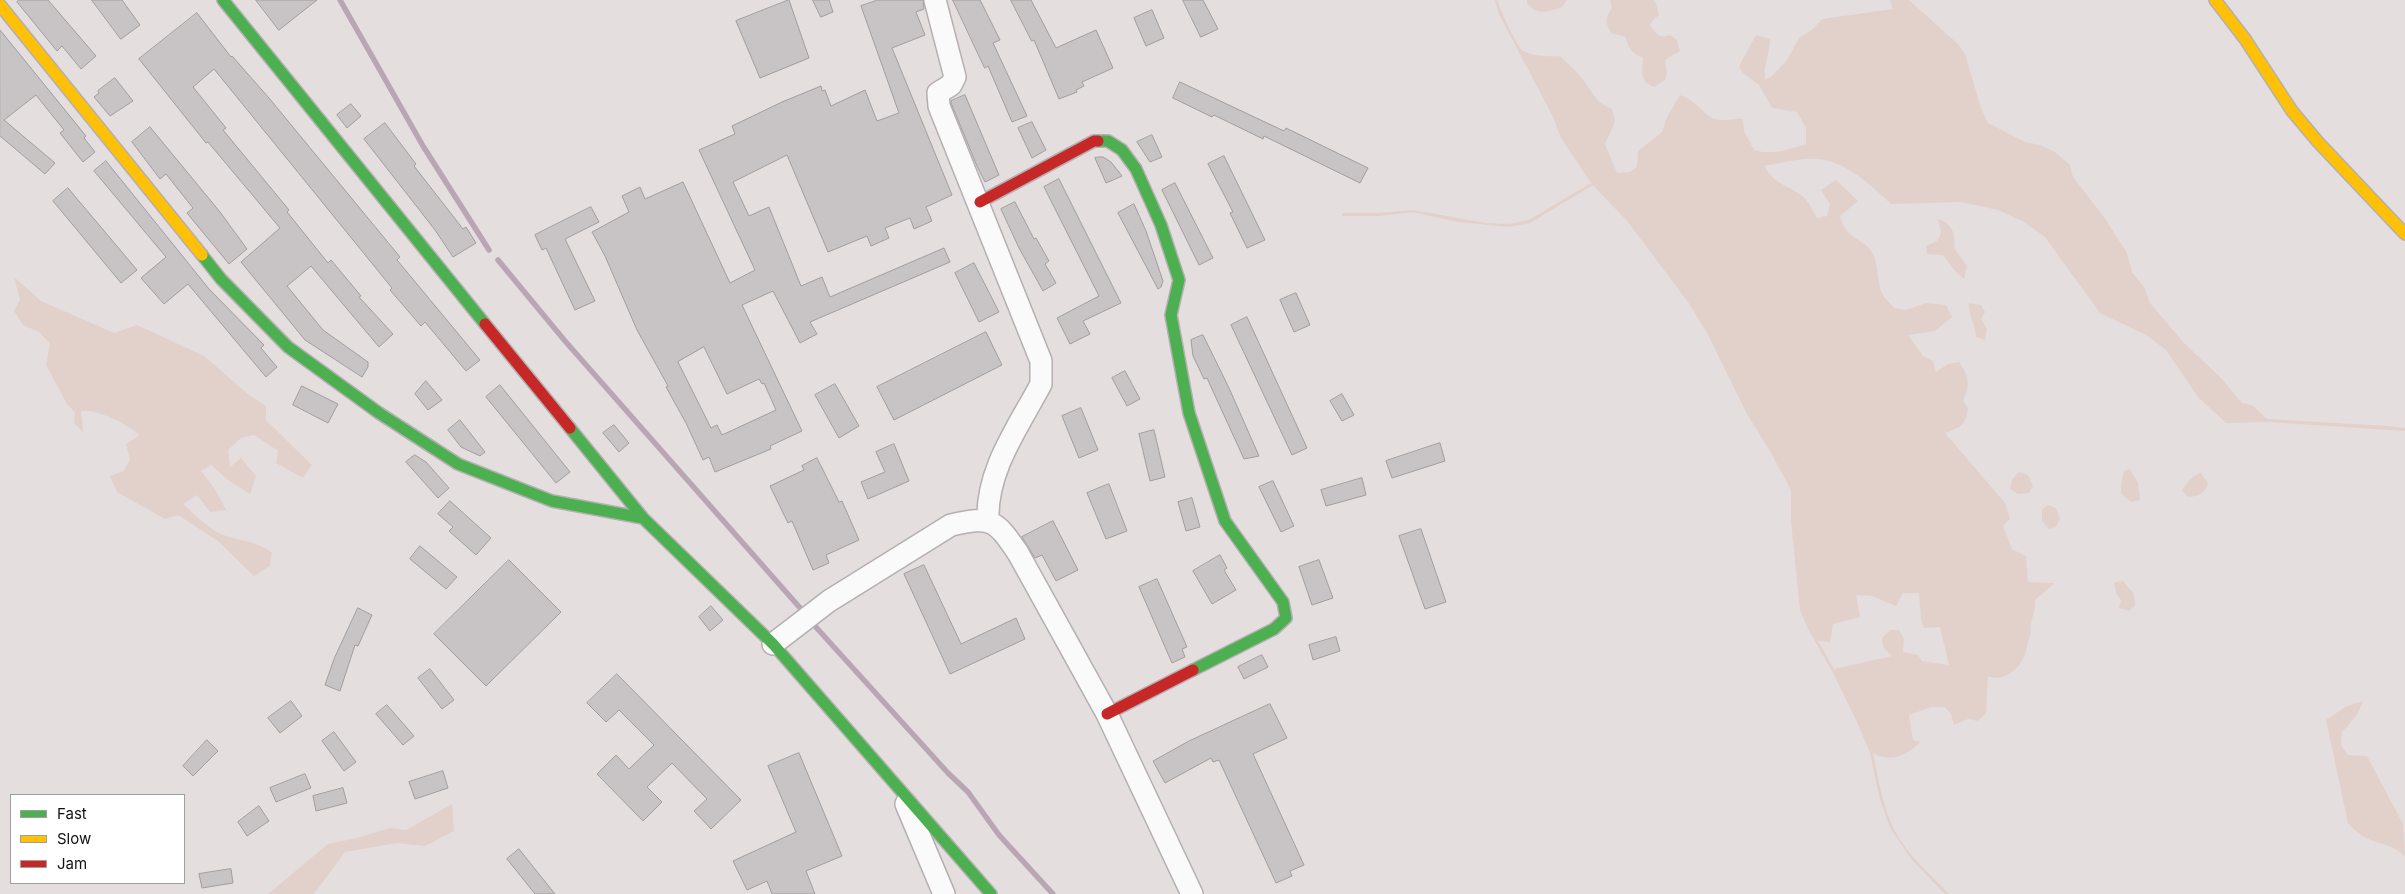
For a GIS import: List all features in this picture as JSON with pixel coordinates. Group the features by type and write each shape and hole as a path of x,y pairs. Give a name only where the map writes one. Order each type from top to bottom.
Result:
{"street":[{"path":"223,0 643,518 774,644 991,894"},
{"path":"934,0 955,77 951,85 938,93 939,106 980,202 1041,361 1043,374 1041,384 1004,451 987,504 988,520"},
{"path":"2215,0 2245,39 2292,111 2340,166 2405,234"},
{"path":"0,5 221,279 288,347 379,413 458,464 552,501 643,518"},
{"path":"980,202 1094,141 1108,141 1122,150 1136,169 1161,225 1179,280 1171,315 1180,371 1189,413 1217,498 1226,522 1283,602 1286,618 1274,629 1107,714"},
{"path":"774,644 829,601 951,525 973,520 988,520 1004,533 1018,553 1107,714 1192,894"},
{"path":"902,793 944,894"}],"shaded area":[{"path":"1495,0 1497,0 1512,34 1522,50 1535,55 1560,56 1580,76 1597,99 1612,109 1615,122 1605,144 1617,173 1630,172 1637,167 1638,151 1662,132 1667,117 1680,95 1715,119 1743,119 1744,131 1754,150 1774,152 1806,144 1806,128 1797,112 1772,108 1759,85 1742,72 1739,66 1756,35 1770,39 1765,79 1771,77 1787,60 1799,38 1812,30 1822,19 1893,9 1890,0 1909,0 1958,44 1965,54 1981,108 1988,123 2025,142 2040,145 2055,152 2070,165 2073,177 2104,217 2127,253 2132,272 2144,287 2150,303 2184,343 2220,377 2242,403 2252,405 2267,419 2388,426 2405,428 2405,431 2267,422 2226,423 2198,397 2166,350 2148,336 2100,313 2045,237 2024,222 1998,210 1961,202 1891,204 1858,176 1829,161 1805,159 1764,166 1777,181 1804,197 1817,218 1827,216 1830,204 1821,190 1836,180 1858,201 1840,216 1846,230 1865,244 1873,254 1880,288 1884,297 1894,308 1906,310 1926,303 1946,305 1952,317 1935,331 1908,335 1923,356 1933,361 1936,372 1948,364 1959,362 1965,371 1968,385 1963,400 1968,408 1965,419 1959,427 1945,433 2005,503 2010,519 2003,526 2012,549 2026,556 2028,582 2055,583 2035,600 2031,634 2023,660 2005,676 1994,678 1988,676 1986,713 1978,721 1968,719 1954,725 1951,714 1945,707 1931,707 1909,715 1913,740 1920,742 1910,751 1892,758 1873,753 1883,799 1897,835 1910,853 1949,894 1945,894 1912,860 1890,828 1879,796 1870,753 1857,722 1800,610 1791,521 1791,490 1747,414 1706,331 1688,302 1628,222 1593,185 1530,223 1509,227 1458,222 1413,212 1379,216 1342,216 1342,213 1379,213 1413,210 1486,223 1509,224 1529,220 1591,183 1561,138 1553,117 1499,14","holes":["1903,593 1919,593 1921,619 1924,628 1940,627 1949,665 1922,661 1918,655 1903,652 1904,639 1899,630 1890,630 1882,638 1883,647 1892,656 1834,669 1818,641 1830,642 1833,624 1860,617 1856,595 1872,596 1896,606"]},
{"path":"1527,0 1567,0 1562,7 1543,12 1531,7"},
{"path":"1610,0 1653,0 1656,3 1659,15 1650,25 1658,35 1670,35 1677,40 1680,51 1665,60 1667,72 1665,80 1654,87 1646,83 1642,74 1643,57 1631,50 1627,44 1626,37 1611,33 1607,23 1608,15 1612,8"},
{"path":"1938,219 1947,223 1954,234 1954,248 1967,266 1964,279 1955,271 1943,255 1927,254 1926,246 1937,241 1941,233"},
{"path":"14,277 41,301 114,333 137,325 204,356 249,395 266,406 266,420 312,465 303,478 276,463 278,451 254,435 241,438 228,450 230,467 241,458 256,476 250,494 228,480 211,465 201,471 215,489 226,510 210,512 197,495 183,504 217,532 266,548 272,553 270,566 254,576 218,541 178,515 165,519 117,492 110,476 124,471 130,460 126,444 140,435 120,422 95,412 81,411 83,432 74,423 75,412 67,404 46,365 50,344 39,332 23,325 14,311 20,300"},
{"path":"1969,303 1981,305 1985,312 1981,319 1987,329 1985,340 1976,337"},
{"path":"2130,469 2138,483 2140,500 2131,502 2121,494 2124,471"},
{"path":"2019,472 2028,475 2033,486 2029,493 2018,494 2010,489 2013,478"},
{"path":"2201,473 2208,483 2205,490 2198,495 2188,497 2182,490 2190,480"},
{"path":"2048,505 2056,508 2060,519 2056,527 2049,529 2042,521 2042,510"},
{"path":"2123,581 2134,594 2135,606 2129,611 2119,608 2121,600 2116,593 2114,583"},
{"path":"2363,701 2357,715 2342,732 2341,745 2348,755 2367,756 2403,824 2405,856 2398,850 2363,836 2348,823 2326,720 2345,707"},
{"path":"452,804 454,831 425,846 397,843 345,852 314,894 268,894 328,844 390,828 406,830"}],"building":[{"path":"19,0 48,0 96,56 81,69 62,46 57,51 17,2"},
{"path":"92,0 122,0 140,25 121,39"},
{"path":"256,0 317,0 279,30"},
{"path":"789,0 809,58 760,78 736,21"},
{"path":"813,0 829,0 833,12 821,17"},
{"path":"878,0 923,0 924,9 916,12 925,35 892,48 952,195 926,207 932,221 914,229 910,218 885,228 889,238 871,246 867,236 828,252 787,155 733,182 749,216 769,207 801,286 822,277 830,297 944,248 950,262 810,322 817,334 800,343 773,291 742,305 802,431 770,446 771,449 715,472 709,457 703,460 686,423 666,387 668,386 637,330 605,256 592,232 629,212 622,196 640,187 645,199 683,182 730,283 755,270 699,150 735,134 732,126 821,86 822,91 825,90 831,106 865,90 877,121 899,113 861,6","holes":["704,347 727,394 759,379 762,384 764,383 776,410 722,435 717,425 711,428 678,362"]},
{"path":"953,0 980,0 1000,40 993,43 1027,116 1012,122 988,66 985,68"},
{"path":"1011,0 1031,0 1056,48 1096,30 1113,68 1082,82 1084,86 1076,90 1077,92 1059,99 1034,40 1032,41"},
{"path":"1183,0 1203,0 1218,29 1201,37"},
{"path":"1152,10 1164,38 1146,46 1134,18"},
{"path":"197,13 231,57 269,98 400,257 397,260 480,360 466,371 425,322 421,326 390,290 392,288 214,69 193,87 226,128 223,130 289,210 287,212 328,263 331,260 361,296 359,297 393,334 379,347 311,266 287,286 323,330 368,362 368,367 362,377 305,340 241,262 280,228 208,142 206,143 139,59"},
{"path":"0,30 86,136 84,138 95,152 83,162 60,133 64,130 36,95 4,120 55,163 45,174 0,136"},
{"path":"115,78 133,101 110,116 94,97 99,93 98,91"},
{"path":"1180,82 1284,131 1286,128 1368,168 1360,183 1264,136 1263,139 1214,115 1212,117 1173,98"},
{"path":"965,95 999,175 985,182 951,103 951,101"},
{"path":"351,104 361,116 347,128 337,115"},
{"path":"1032,122 1046,150 1032,158 1018,128"},
{"path":"385,123 416,164 414,166 463,229 466,227 476,243 453,257 435,230 364,139"},
{"path":"150,127 220,212 247,249 229,264 187,213 193,208 166,174 160,179 132,142"},
{"path":"1152,135 1162,157 1150,162 1137,142"},
{"path":"1224,156 1265,240 1247,248 1230,213 1233,212 1208,164"},
{"path":"1103,157 1111,162 1122,176 1106,183 1095,158"},
{"path":"106,161 209,289 264,345 261,348 277,367 266,377 188,284 164,304 141,278 166,257 94,171"},
{"path":"1059,179 1121,303 1083,321 1090,334 1070,344 1057,318 1099,296 1044,187"},
{"path":"1175,183 1213,258 1199,265 1162,190"},
{"path":"68,188 137,270 121,283 53,201"},
{"path":"1015,202 1034,239 1036,238 1049,261 1045,264 1056,283 1043,291 1019,248 1001,209"},
{"path":"1134,204 1146,231 1163,281 1158,289 1118,213"},
{"path":"591,207 599,222 565,239 595,301 575,310 546,248 542,250 535,235"},
{"path":"974,263 999,312 979,322 955,273"},
{"path":"1296,293 1310,325 1294,332 1280,300"},
{"path":"1247,317 1307,448 1292,455 1231,325"},
{"path":"986,332 1002,365 894,420 877,387"},
{"path":"1203,335 1259,456 1244,459 1207,378 1204,379 1193,356 1191,340"},
{"path":"1125,371 1140,399 1127,406 1112,378"},
{"path":"426,381 442,400 428,410 415,394"},
{"path":"835,384 859,426 839,438 815,395"},
{"path":"500,385 570,472 556,483 486,397"},
{"path":"302,386 338,404 328,423 293,405"},
{"path":"1342,394 1354,415 1342,421 1330,401"},
{"path":"1081,408 1098,450 1079,458 1062,416"},
{"path":"460,420 485,452 480,456 461,447 448,430"},
{"path":"614,425 629,443 619,452 603,433"},
{"path":"1154,430 1165,477 1150,481 1139,434"},
{"path":"1440,443 1445,461 1392,478 1386,461"},
{"path":"894,444 909,481 868,499 861,482 885,472 876,452"},
{"path":"415,455 426,462 449,488 438,498 406,462"},
{"path":"817,458 839,502 842,501 859,540 826,555 829,563 813,570 792,521 788,523 770,486 804,470 802,466"},
{"path":"1362,478 1366,495 1326,506 1321,490"},
{"path":"1273,481 1294,526 1281,532 1259,487"},
{"path":"1109,484 1127,531 1106,539 1087,493"},
{"path":"1192,498 1200,527 1186,531 1178,502"},
{"path":"450,501 491,538 476,555 449,531 453,527 438,514"},
{"path":"1053,521 1078,570 1056,581 1042,555 1035,558 1022,537"},
{"path":"1421,529 1446,602 1425,609 1399,536"},
{"path":"420,546 457,577 446,589 410,559"},
{"path":"1220,555 1227,568 1224,570 1236,590 1212,604 1193,571"},
{"path":"509,560 561,612 486,686 434,634"},
{"path":"1319,560 1333,598 1312,605 1299,567"},
{"path":"924,565 961,644 1016,618 1025,639 950,674 904,574"},
{"path":"1157,579 1187,647 1182,649 1185,657 1172,663 1139,587"},
{"path":"711,606 723,620 710,631 699,617"},
{"path":"358,608 372,615 358,646 355,645 340,691 325,685 334,659"},
{"path":"1336,637 1340,651 1313,660 1309,645"},
{"path":"1262,655 1268,667 1244,679 1238,667"},
{"path":"430,669 454,700 442,709 418,678"},
{"path":"617,674 741,800 711,829 694,811 707,799 672,763 647,787 662,802 643,821 597,774 616,755 629,769 654,745 619,710 606,722 587,703"},
{"path":"291,701 302,716 280,733 268,718"},
{"path":"1270,704 1287,738 1253,754 1304,865 1290,871 1292,876 1276,883 1219,760 1213,762 1211,758 1165,783 1153,761 1189,741"},
{"path":"387,705 414,736 403,745 376,714"},
{"path":"334,732 356,762 344,771 322,741"},
{"path":"207,740 218,751 193,776 183,766"},
{"path":"799,753 842,856 806,871 815,894 772,894 767,881 747,890 733,861 796,832 768,766"},
{"path":"443,771 448,788 415,799 409,782"},
{"path":"305,774 311,788 276,802 270,788"},
{"path":"343,788 347,803 316,811 313,796"},
{"path":"259,806 269,821 247,836 238,822"},
{"path":"519,849 555,894 535,894 507,859"},
{"path":"231,869 233,883 202,888 199,874"}],"waterway":[{"path":"340,0 423,146 489,250"},
{"path":"498,260 565,341 801,609"},
{"path":"814,625 948,773 968,792 999,835 1053,894"}],"traffic: fast":[{"path":"223,0 485,324"},
{"path":"1098,141 1108,141 1122,150 1136,169 1161,225 1179,280 1171,315 1189,413 1225,521 1283,602 1286,618 1274,629 1193,670"},
{"path":"202,255 221,279 288,347 379,413 458,464 552,501 643,518"},
{"path":"570,428 643,518 773,644 991,894"}],"traffic: slow":[{"path":"2215,0 2245,39 2292,111 2318,142 2405,234"},
{"path":"0,5 202,255"}],"traffic: jam":[{"path":"980,202 1094,141 1098,141"},
{"path":"485,324 570,428"},
{"path":"1107,714 1193,670"}]}
